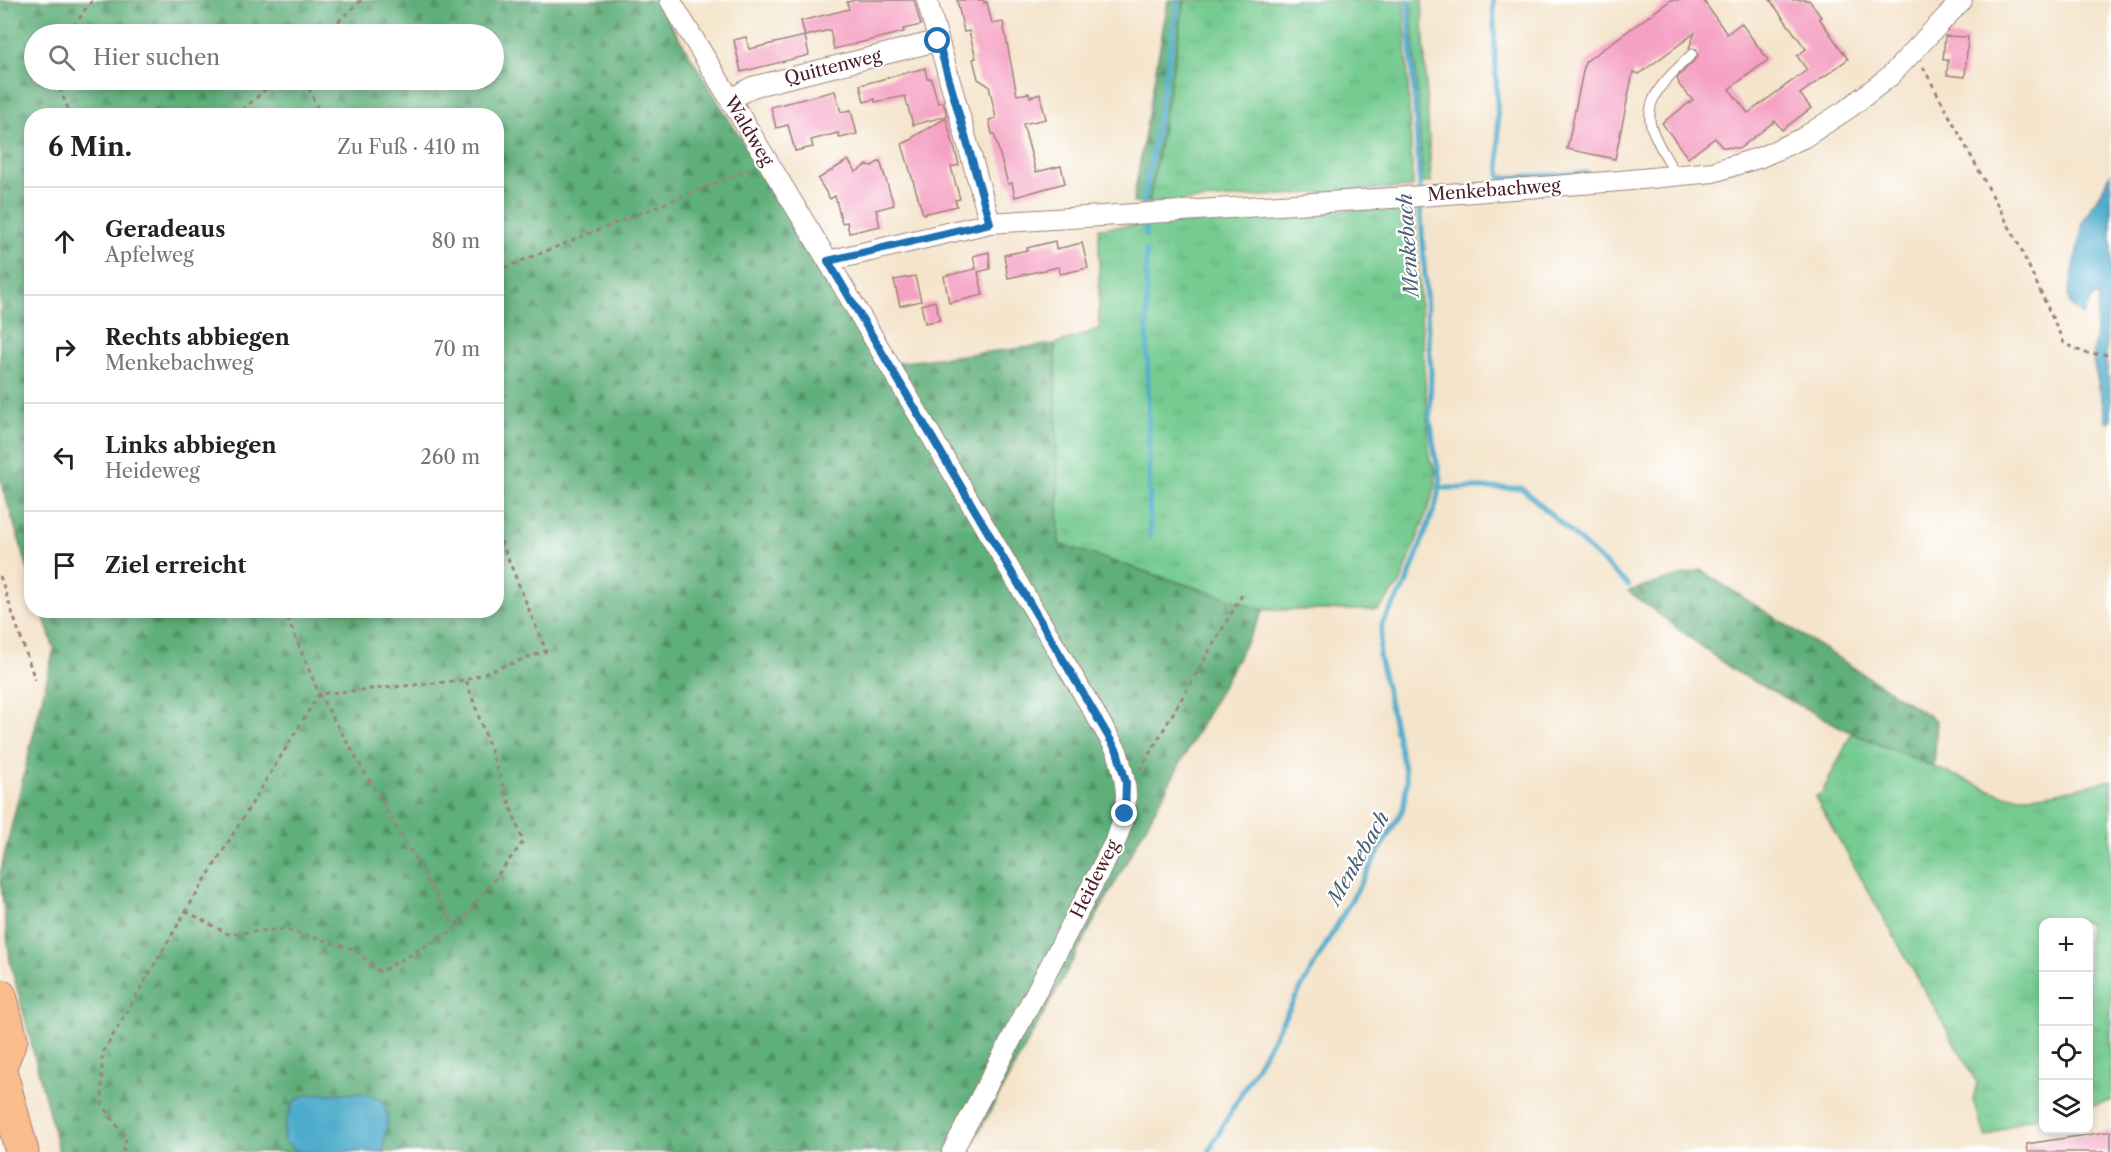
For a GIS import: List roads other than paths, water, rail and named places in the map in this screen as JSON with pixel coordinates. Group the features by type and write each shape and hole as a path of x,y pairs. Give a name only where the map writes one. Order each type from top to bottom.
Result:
{"highway":[{"path":"0,996 11,1039 0,1068 22,1152"}],"street":[{"name":"Waldweg","path":"670,0 828,261"},
{"path":"927,0 990,223"},
{"name":"Menkebachweg","path":"828,261 990,223 1408,197 1713,172 1761,157 1803,138 1849,108 1890,75 1962,0"},
{"name":"Quittenweg","path":"731,99 752,87 938,41"},
{"name":"Heideweg","path":"828,261 1117,751 1126,782 1125,814 1117,838 952,1152"}],"lane":[{"path":"1676,175 1652,128 1651,105 1665,82 1692,54"}],"water":[{"path":"2111,174 2111,293 2107,321 2106,361 2111,394 2111,421 2107,422 2093,360 2099,298 2094,295 2083,315 2071,306 2068,296 2083,222"},
{"path":"364,1093 383,1101 388,1116 383,1152 299,1152 283,1141 286,1120 295,1100 309,1094"}],"waterway":[{"path":"1143,204 1179,0"},
{"name":"Menkebach","path":"1408,0 1420,191"},
{"path":"1493,0 1500,178 1588,173"},
{"name":"Menkebach","path":"1208,1152 1403,809 1407,781 1379,655 1382,624 1406,584 1436,504 1441,479 1430,416 1431,372 1420,201"},
{"path":"1142,223 1145,223 1146,236"},
{"path":"1146,251 1150,538"},
{"name":"Menkebach","path":"1439,488 1522,488 1628,585"}]}
